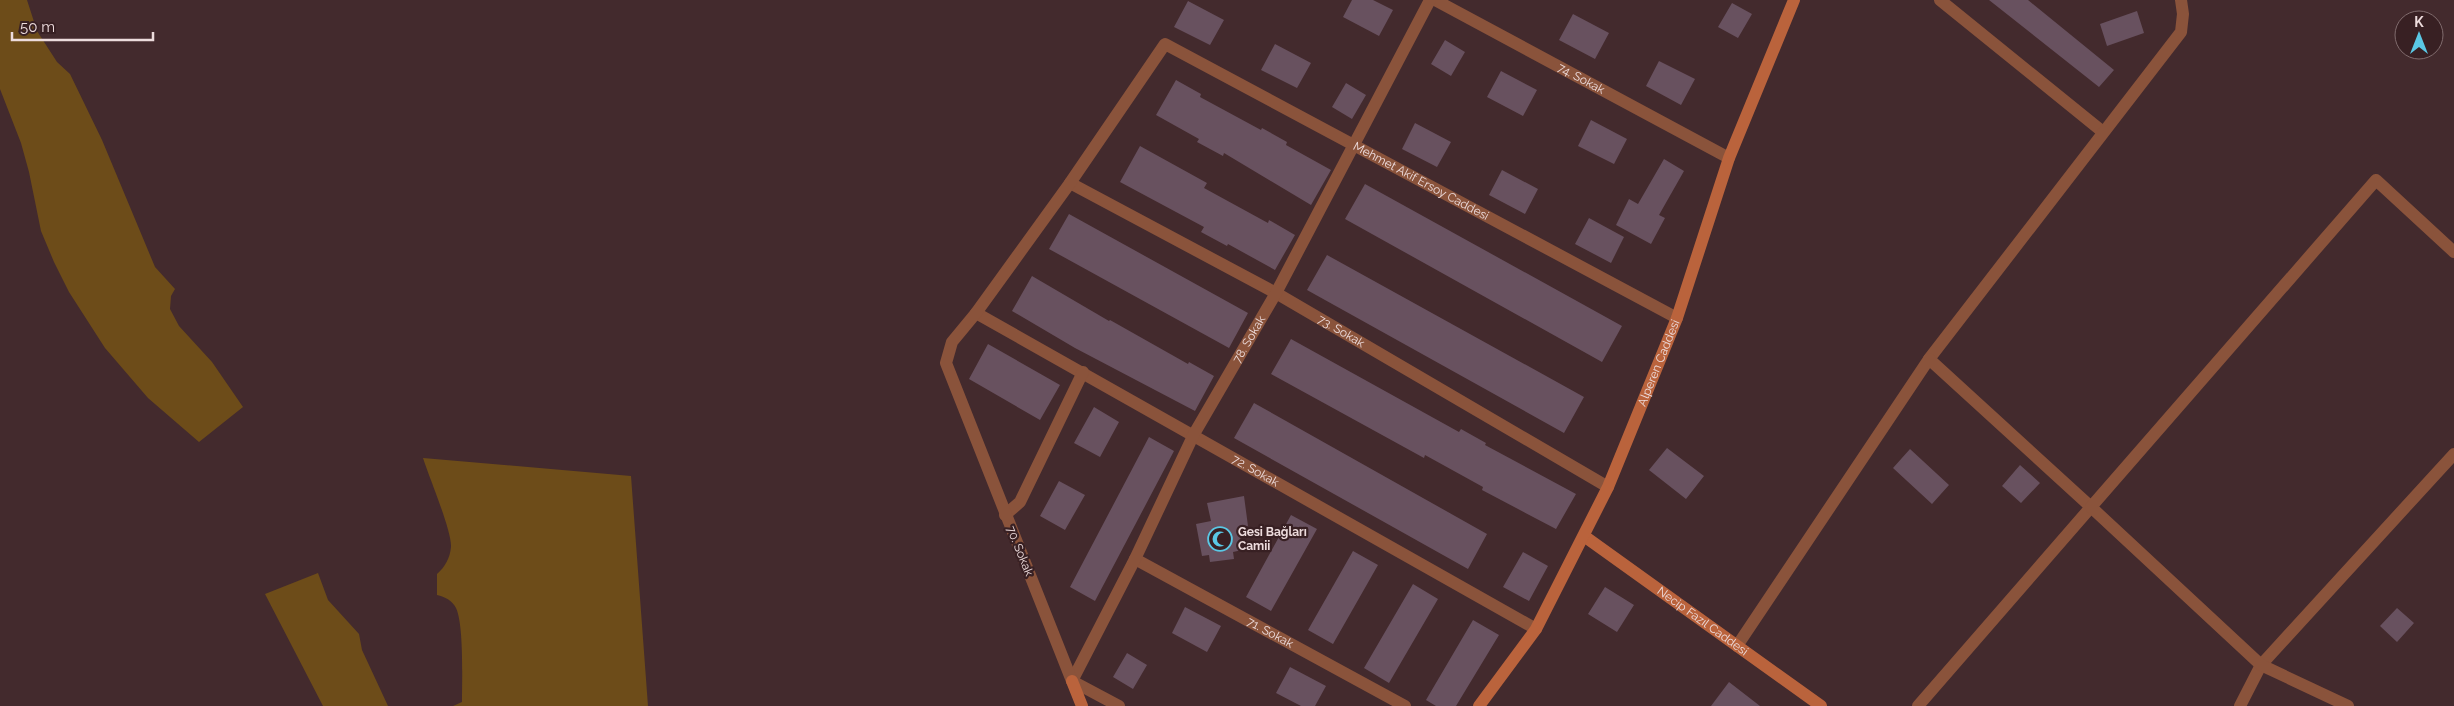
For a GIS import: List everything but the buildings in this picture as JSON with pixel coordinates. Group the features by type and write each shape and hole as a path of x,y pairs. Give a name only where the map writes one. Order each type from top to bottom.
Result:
{"street":[{"name":"78. Sokak","path":"1072,681 1135,559 1194,434 1276,293 1430,0"},
{"name":"74. Sokak","path":"1435,0 1729,158"},
{"name":"Alperen Caddesi","path":"1479,706 1536,629 1608,486 1676,318 1729,158 1793,0"},
{"path":"1940,0 2103,132"},
{"path":"1737,646 1929,358 2181,32 2183,14 2181,0"},
{"name":"Mehmet Akif Ersoy Caddesi","path":"1070,183 1165,44 1676,318"},
{"path":"1918,706 2376,180 2454,252"},
{"path":"976,313 1070,183"},
{"name":"73. Sokak","path":"1070,183 1276,293 1608,486"},
{"name":"70. Sokak","path":"976,313 948,348 947,371 1072,681"},
{"name":"72. Sokak","path":"976,313 1194,434 1536,629"},
{"path":"1929,358 2261,665 2348,706"},
{"path":"1005,515 1020,502 1083,372"},
{"path":"2240,706 2261,665 2454,454"},
{"name":"Necip Fazıl Caddesi","path":"1584,536 1821,706"},
{"name":"71. Sokak","path":"1135,559 1405,706"},
{"path":"1072,681 1082,706"},
{"path":"1072,681 1119,706"}],"shaded area":[{"path":"0,0 27,0 37,31 57,62 70,74 102,140 155,267 175,289 171,296 170,309 179,326 212,362 243,407 199,442 148,398 105,348 69,292 54,262 41,231 21,143 0,89"},
{"path":"423,458 631,476 648,706 453,706 462,702 462,654 459,616 456,608 448,599 437,595 437,574 445,565 451,547 448,529"},
{"path":"318,573 328,600 359,634 362,650 388,706 323,706 265,594"}],"place":[{"name":"Gesi Bağları Camii","path":"1220,539"}]}
